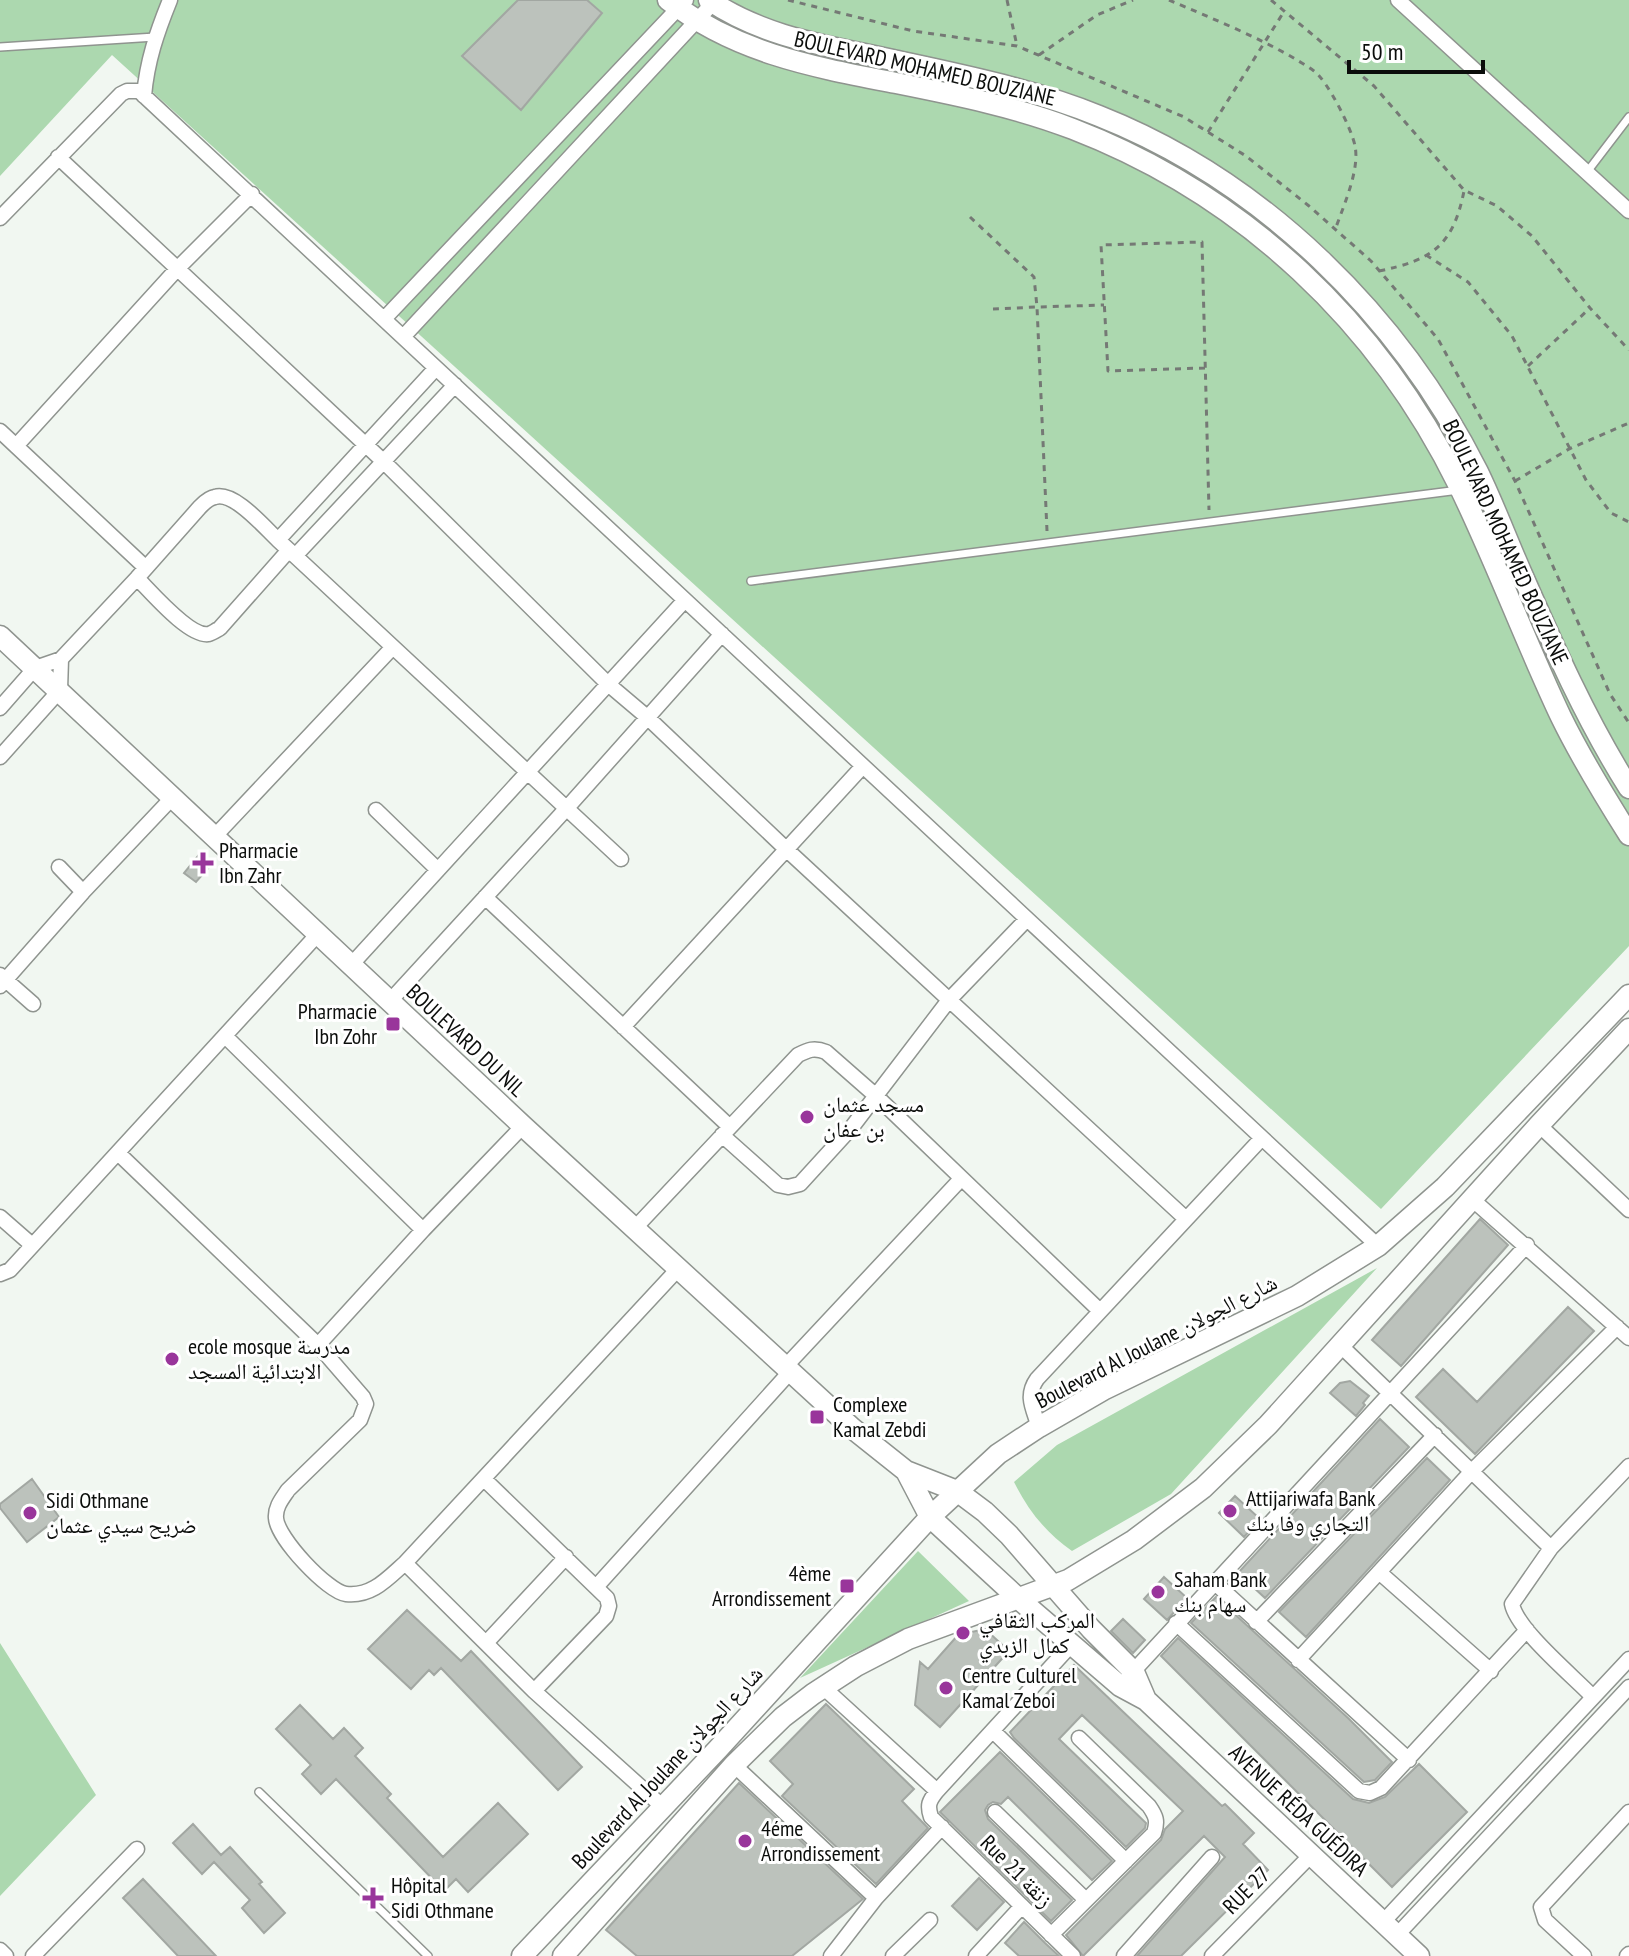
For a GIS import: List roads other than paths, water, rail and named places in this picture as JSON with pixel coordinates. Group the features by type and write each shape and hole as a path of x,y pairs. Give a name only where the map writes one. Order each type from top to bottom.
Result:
{"street":[{"path":"144,96 155,37 170,0"},
{"path":"1398,0 1629,211"},
{"path":"403,337 697,21 711,1"},
{"name":"BOULEVARD MOHAMED BOUZIANE","path":"711,1 739,19 791,38 1002,83 1099,116 1196,164 1290,233 1361,299 1402,350 1451,424 1479,474 1562,667 1606,752 1629,788"},
{"path":"384,319 678,3"},
{"name":"BOULEVARD MOHAMED BOUZIANE","path":"678,3 697,21 743,45 800,63 1020,110 1122,150 1194,190 1286,259 1346,317 1391,371 1439,447 1561,718 1629,835"},
{"path":"0,218 121,94 134,90 144,96 1378,1246"},
{"path":"58,157 383,461 608,684 1185,1218"},
{"path":"531,164 549,180"},
{"path":"16,446 177,269 252,194"},
{"path":"0,431 142,573 186,626 198,633 209,634 220,628 287,549 366,446 436,368"},
{"path":"287,549 383,461 455,385"},
{"path":"0,708 35,668 61,659 199,508 216,496 225,496 235,501 621,859"},
{"path":"351,965 685,600"},
{"path":"390,1001 722,634"},
{"name":"BOULEVARD DU NIL","path":"0,636 788,1370 906,1471 957,1491"},
{"path":"215,836 392,648"},
{"path":"0,757 60,690 61,659"},
{"path":"623,1027 863,766"},
{"path":"33,1004 2,980 173,797"},
{"path":"376,810 438,870"},
{"path":"59,867 83,892"},
{"path":"485,897 623,1027 778,1185 788,1187 800,1184 852,1127 949,1000 1027,919"},
{"path":"0,1274 10,1270 318,934"},
{"name":"Boulevard Al Joulane شارع الجولان","path":"522,1956 930,1517 998,1454 1103,1390 1297,1296 1378,1246 1445,1187 1629,995"},
{"path":"563,1956 734,1765 783,1717 823,1687 908,1639 1020,1600 1083,1572 1134,1540 1203,1488 1268,1425 1629,1029"},
{"path":"225,1036 423,1230"},
{"path":"634,1229 798,1055 811,1049 826,1052 875,1095 960,1180 1099,1310"},
{"path":"1539,1125 1629,1210"},
{"path":"318,1345 523,1126"},
{"path":"1039,1427 1029,1399 1031,1388 1099,1310 1262,1138"},
{"path":"118,1153 318,1345 358,1388 366,1404 364,1413 352,1429 288,1490 275,1516 285,1539 331,1589 347,1594 376,1589 405,1563 678,1269"},
{"path":"596,1587 960,1180"},
{"path":"1473,1200 1629,1338"},
{"path":"0,1217 32,1245"},
{"path":"1127,1679 1527,1245"},
{"path":"1298,1660 1473,1470 1617,1327"},
{"path":"1341,1346 1551,1548"},
{"path":"1256,1622 1435,1435"},
{"path":"1593,1697 1527,1630 1514,1615 1512,1604 1551,1548 1629,1466"},
{"name":"BOULEVARD DU NIL","path":"906,1471 930,1517"},
{"path":"484,1479 607,1598 609,1606 606,1616 534,1691"},
{"name":"AVENUE RÉDA GUÉDIRA","path":"957,1491 1009,1535 1146,1700 1419,1956"},
{"name":"AVENUE RÉDA GUÉDIRA","path":"930,1517 1071,1645 1127,1679"},
{"path":"486,1643 566,1557"},
{"path":"405,1563 534,1691 663,1807"},
{"path":"1379,1572 1491,1671"},
{"path":"1214,1582 1409,1760"},
{"path":"1176,1623 1359,1791 1370,1793 1381,1788 1409,1760 1527,1630"},
{"path":"835,1955 936,1822 929,1801 1071,1645"},
{"path":"1390,1928 1629,1659"},
{"path":"823,1687 937,1791"},
{"path":"1390,1928 1629,1687"},
{"path":"993,1731 1126,1861"},
{"path":"1051,1935 1154,1833 1157,1824 1155,1815 1079,1738"},
{"path":"734,1765 876,1898"},
{"path":"995,1812 1086,1900"},
{"path":"1584,1956 1545,1920 1541,1907 1629,1812"},
{"name":"Rue 21 زنقة","path":"936,1822 1073,1956"},
{"path":"33,1956 137,1849"},
{"name":"RUE 27","path":"1212,1956 1311,1855"},
{"path":"1124,1956 1212,1857"},
{"path":"979,1955 1022,1906"},
{"path":"893,1956 930,1920"},
{"path":"0,1950 6,1956"}],"lane":[{"path":"0,47 155,37"},
{"path":"1587,172 1629,117"},
{"path":"751,581 1460,489"},
{"path":"259,1792 428,1956"}],"place":[{"name":"Pharmacie Ibn Zahr","path":"203,863"},
{"name":"Pharmacie Ibn Zohr","path":"393,1024"},
{"name":"مسجد عثمان بن عفان","path":"807,1117"},
{"name":"ecole mosque مدرسة الابتدائية المسجد","path":"172,1359"},
{"name":"Complexe Kamal Zebdi","path":"817,1417"},
{"name":"Attijariwafa Bank التجاري وفا بنك","path":"1230,1511"},
{"name":"Sidi Othmane ضريح سيدي عثمان","path":"30,1513"},
{"name":"4ème Arrondissement","path":"847,1586"},
{"name":"Saham Bank سهام بنك","path":"1158,1592"},
{"name":"المركب الثقافي كمال الزبدي","path":"963,1633"},
{"name":"Centre Culturel Kamal Zeboi","path":"946,1688"},
{"name":"4éme Arrondissement","path":"745,1841"},
{"name":"Hôpital Sidi Othmane","path":"373,1898"}]}
